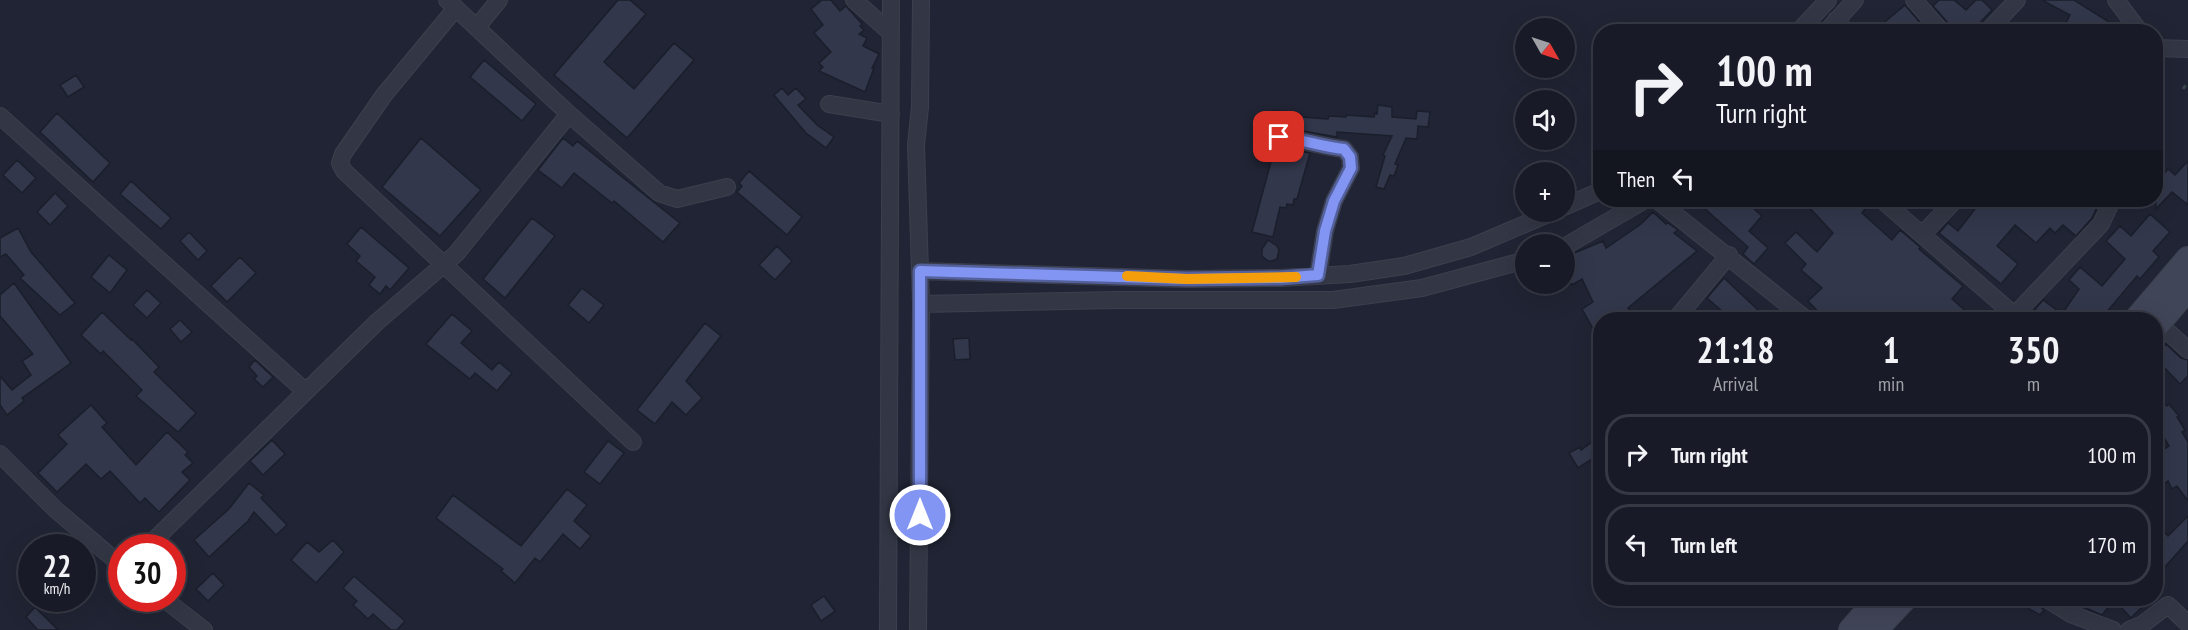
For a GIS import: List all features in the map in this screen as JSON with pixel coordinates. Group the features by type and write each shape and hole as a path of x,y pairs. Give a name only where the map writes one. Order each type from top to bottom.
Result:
{"street":[{"path":"477,27 499,0"},
{"path":"854,0 891,33"},
{"path":"888,630 891,0"},
{"path":"918,630 921,301 916,145 920,107 921,0"},
{"path":"1806,24 1828,0"},
{"path":"1839,24 1855,0"},
{"path":"1914,0 1934,24"},
{"path":"1994,24 2017,0"},
{"path":"2116,0 2134,24"},
{"path":"633,442 351,179 340,163 343,154 452,4 569,114 659,193 677,199 727,187"},
{"path":"2163,52 2188,49"},
{"path":"829,104 891,114"},
{"path":"160,534 377,322 456,254 569,114"},
{"path":"0,116 306,391"},
{"path":"1279,137 1344,149 1350,157 1351,168 1334,201 1325,231 1318,275"},
{"path":"1575,202 1593,194"},
{"path":"1575,240 1633,207"},
{"path":"1666,207 1797,312"},
{"path":"1890,207 2008,312"},
{"path":"1922,235 1948,207"},
{"path":"2020,312 2101,224 2109,207"},
{"path":"920,274 1187,279 1280,278 1359,273 1430,259 1471,247 1530,222"},
{"path":"1682,312 1729,255"},
{"path":"2156,312 2188,259"},
{"path":"921,301 1333,300 1422,288 1446,279 1515,263"},
{"path":"2160,312 2188,288"},
{"path":"2163,330 2188,350"},
{"path":"0,454 56,510 108,554"},
{"path":"2129,630 2142,624 2168,605 2188,624"},
{"path":"1851,630 1872,606"},
{"path":"1876,630 1898,606"},
{"path":"2058,606 2072,614 2113,630"},
{"path":"181,612 204,630"}],"path":[{"path":"2183,89 2188,82"}],"building":[{"path":"618,0 630,0 646,14 604,62 634,89 674,43 694,60 627,138 554,75"},
{"path":"822,0 831,0 840,11 846,6 862,24 860,26 864,30 859,34 867,38 863,46 879,54 865,92 819,71 823,67 819,63 831,52 814,33 823,25 811,9"},
{"path":"1939,0 1954,0 1966,10 1976,0 1982,0 1992,10 1979,24 1949,24 1933,6"},
{"path":"2042,0 2074,0 2112,24 2065,24 2070,15"},
{"path":"1905,5 1921,24 1882,24"},
{"path":"484,60 536,104 522,121 470,77"},
{"path":"76,75 84,87 68,97 60,85"},
{"path":"782,88 788,95 796,88 806,99 798,105 817,125 834,137 826,148 806,133 774,95"},
{"path":"1378,105 1392,107 1392,117 1416,119 1417,111 1430,112 1428,127 1418,126 1417,139 1406,138 1395,164 1398,165 1394,176 1390,175 1384,189 1376,187 1385,156 1383,155 1392,136 1337,132 1337,137 1280,127 1269,130 1273,110 1301,114 1301,117 1328,119 1329,116 1346,117 1346,115 1374,117 1375,113 1377,114"},
{"path":"57,113 110,163 93,182 40,132"},
{"path":"421,138 481,190 440,236 382,187"},
{"path":"563,138 573,146 577,141 680,223 663,242 614,201 612,203 574,173 562,188 538,170"},
{"path":"1275,147 1310,153 1297,199 1294,199 1293,205 1287,204 1286,208 1280,207 1273,237 1252,232"},
{"path":"17,160 36,178 22,193 3,175"},
{"path":"2188,161 2188,205 2172,192 2163,202 2163,174 2168,169 2175,175"},
{"path":"749,171 802,217 787,235 737,192 742,186 739,183"},
{"path":"131,181 171,218 161,229 120,194"},
{"path":"55,193 68,206 50,225 37,212"},
{"path":"1703,207 1752,207 1762,216 1749,231 1768,248 1754,264 1743,254 1748,247"},
{"path":"1809,207 1867,207 1862,213 1892,240 1900,230 1963,286 1952,299 1967,312 1818,312 1808,301 1822,288 1801,270 1806,264 1785,243 1796,232 1817,252 1833,233"},
{"path":"1977,207 2097,207 2092,218 2076,236 2063,225 2055,233 2050,228 2036,243 2015,225 1997,246 2018,264 2001,284 1939,233 1948,223 1958,231"},
{"path":"1653,212 1666,224 1678,230 1674,233 1697,251 1628,308 1630,312 1593,312 1593,329 1582,309 1593,302 1582,279 1575,283 1575,253 1603,241 1606,248 1641,224"},
{"path":"2150,214 2170,232 2153,251 2159,257 2140,279 2137,276 2107,312 2063,312 2079,289 2069,280 2080,267 2102,286 2125,259 2106,241 2120,226 2131,236"},
{"path":"532,218 555,236 505,298 483,279"},
{"path":"361,227 409,268 390,290 386,286 380,294 369,285 375,277 356,261 360,256 347,244"},
{"path":"18,228 31,252 75,303 60,315 20,278 24,275 6,254 0,257 0,238"},
{"path":"189,232 207,251 198,260 180,241"},
{"path":"1268,240 1279,250 1277,259 1272,261 1262,256 1262,249"},
{"path":"777,246 792,261 775,280 759,265"},
{"path":"109,255 127,270 110,293 91,277"},
{"path":"240,257 256,273 227,302 211,286"},
{"path":"1724,278 1760,312 1723,312 1707,298"},
{"path":"14,283 71,363 22,398 24,401 7,415 0,405 0,376 12,390 31,375 22,361 33,354 0,316 0,295"},
{"path":"582,288 604,305 589,323 568,305"},
{"path":"147,290 161,303 147,318 133,305"},
{"path":"2043,300 2059,312 2033,312"},
{"path":"102,312 159,367 154,372 196,413 178,432 136,396 142,390 103,351 101,354 81,335"},
{"path":"452,314 472,331 461,343 492,370 499,362 512,373 497,391 475,373 470,379 426,344"},
{"path":"180,320 192,332 181,342 170,329"},
{"path":"705,323 721,336 686,381 702,398 686,415 672,402 655,424 637,410"},
{"path":"969,338 970,359 955,360 953,339"},
{"path":"2166,344 2181,358 2188,360 2188,376 2180,384 2163,366 2163,347"},
{"path":"255,360 273,377 263,387 254,379 257,376 249,367"},
{"path":"2163,402 2167,406 2169,404 2179,416 2177,417 2185,430 2182,432 2188,442 2188,501 2177,486 2172,489 2168,481 2163,485 2163,450 2169,446 2163,436"},
{"path":"91,405 107,423 102,427 136,465 167,432 188,452 185,455 193,463 182,472 190,480 159,512 145,498 140,503 110,471 101,479 86,464 57,492 38,473 67,444 58,435"},
{"path":"272,440 285,454 263,475 250,461"},
{"path":"608,441 624,453 600,484 584,472"},
{"path":"1593,441 1593,458 1578,468 1569,453 1580,447 1581,450"},
{"path":"249,483 264,495 261,498 287,525 276,535 254,512 248,521 209,557 194,540 229,509"},
{"path":"567,489 587,505 574,521 591,536 580,549 563,534 540,562 535,558 515,583 501,571 503,569 436,518 453,495 521,546"},
{"path":"2188,516 2188,541 2163,569 2163,531 2168,536"},
{"path":"333,540 344,552 316,583 291,560 307,542 319,552"},
{"path":"213,573 224,585 208,601 196,589"},
{"path":"354,576 405,621 397,630 391,630 373,614 368,619 353,605 357,601 343,588"},
{"path":"824,596 835,611 821,621 811,605"},
{"path":"2039,606 2044,610 2040,615 2026,607"},
{"path":"2085,606 2109,606 2102,615"},
{"path":"2120,606 2143,606 2131,618"},
{"path":"30,612 40,612 58,630 38,630 26,617"}],"slow traffic":[{"path":"1127,276 1187,279 1296,277"}],"route":[{"path":"920,515 920,271 1187,279 1280,278 1318,275 1325,231 1334,201 1344,186 1351,168 1350,157 1344,149 1326,147 1296,138 1279,137"}]}
